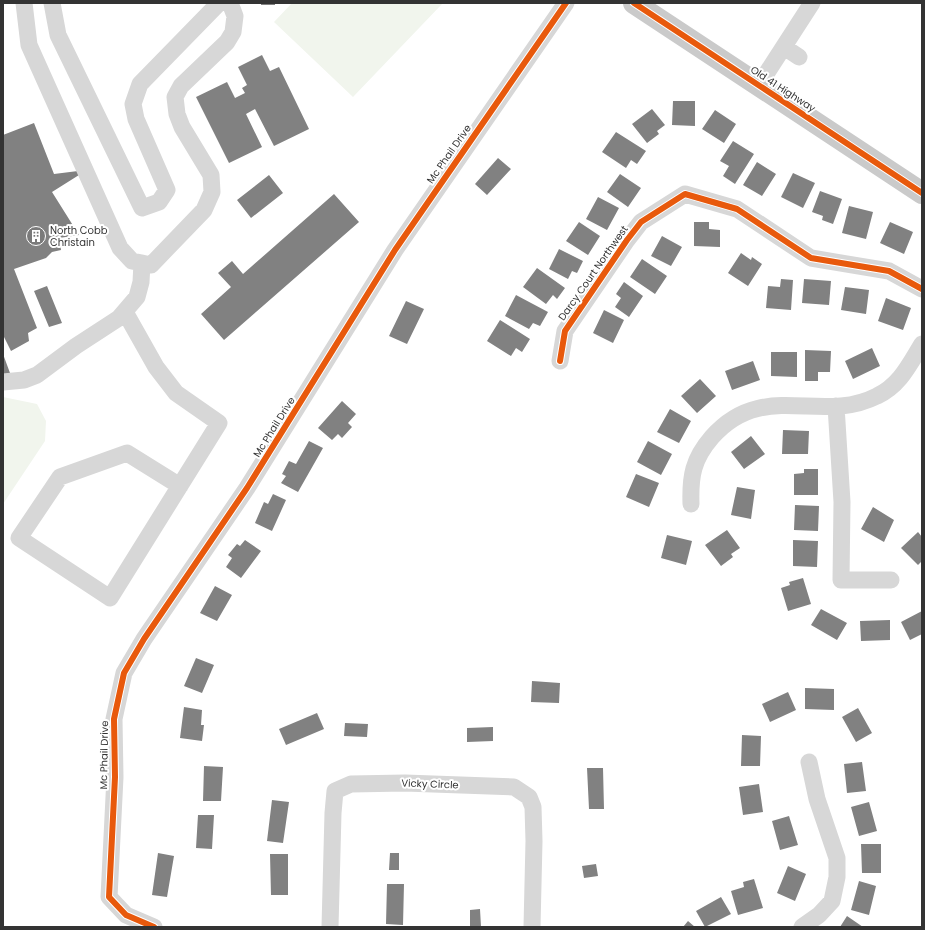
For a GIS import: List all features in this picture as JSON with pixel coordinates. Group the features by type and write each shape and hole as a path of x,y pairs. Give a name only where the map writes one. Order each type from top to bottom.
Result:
{"main road":[{"name":"Old 41 Highway","path":"634,3 922,193"}],"street":[{"path":"24,3 30,45 120,248 132,261 151,265 204,210 212,192 211,175 182,127 177,114 175,97 185,81 227,42 233,32 235,16 230,3"},
{"path":"52,3 58,35 142,208 159,202 167,190 136,119 133,104 140,84 219,3"},
{"name":"Mc Phail Drive","path":"154,927 126,916 109,897 115,777 114,719 124,673 144,639 247,488 395,250 566,3"},
{"path":"758,85 812,3"},
{"path":"784,47 799,57"},
{"name":"Darcy Court Northwest","path":"560,361 565,331 626,240 641,222 685,194 737,209 811,258 889,271 922,288"},
{"path":"3,382 24,380 37,375 76,346 119,318 137,297 141,282 142,263"},
{"path":"125,312 156,367 176,393 219,423 180,486 110,598 19,538 60,478 127,453 180,486"},
{"path":"692,504 692,471 699,455 720,428 732,418 750,409 772,405 836,406 865,402 890,389 903,375 922,344"},
{"path":"836,406 842,502 840,580 891,580"},
{"path":"802,927 819,915 832,900 837,877 837,858 817,799 809,762"},
{"name":"Vicky Circle","path":"330,927 335,791 351,784 405,783 514,788 530,797 533,807 534,841 532,927"}],"shaded area":[{"path":"292,3 443,3 353,97 274,22"},
{"path":"3,397 37,404 46,421 45,441 3,504"}],"building":[{"path":"261,3 275,3 275,5 261,5"},
{"path":"262,55 270,71 279,67 309,129 274,146 255,109 246,114 262,147 229,163 196,97 227,82 235,98 245,93 242,88 247,85 238,67"},
{"path":"673,101 695,101 695,126 672,125"},
{"path":"652,109 665,125 657,131 659,134 647,143 632,124"},
{"path":"715,110 736,124 724,143 702,129"},
{"name":"North Cobb Christain","path":"34,123 54,174 78,171 79,175 52,192 79,235 59,238 61,250 52,252 46,258 14,269 37,328 28,333 29,341 11,351 3,335 3,135"},
{"path":"616,132 646,151 637,164 631,160 626,168 602,152"},
{"path":"733,141 754,154 735,184 723,176 729,166 720,161"},
{"path":"498,158 511,169 487,195 475,184"},
{"path":"757,162 776,174 762,196 743,185"},
{"path":"793,173 815,183 803,208 781,197"},
{"path":"620,174 641,188 628,207 607,192"},
{"path":"269,175 283,193 251,218 237,200"},
{"path":"820,191 842,199 833,224 822,220 823,216 812,212"},
{"path":"334,194 359,222 224,340 201,314 231,287 218,273 232,261 243,274"},
{"path":"598,197 619,208 607,230 586,219"},
{"path":"849,206 873,212 866,239 842,233"},
{"path":"579,222 600,236 588,255 566,241"},
{"path":"694,222 709,222 709,229 720,230 720,247 694,246"},
{"path":"890,222 913,232 904,254 880,243"},
{"path":"662,236 682,247 671,266 651,256"},
{"path":"559,249 583,261 577,273 572,271 568,279 549,269"},
{"path":"741,253 751,260 752,257 762,264 748,286 728,273"},
{"path":"642,259 667,276 655,294 630,277"},
{"path":"537,268 565,288 557,299 553,295 546,304 523,287"},
{"path":"781,279 793,280 791,310 766,308 768,286 780,287"},
{"path":"804,279 831,281 829,305 802,303"},
{"path":"624,282 643,296 629,317 615,307 621,298 616,294"},
{"path":"47,286 62,323 49,327 34,291"},
{"path":"845,287 869,290 866,314 841,310"},
{"path":"516,295 548,312 540,326 533,323 529,329 505,316"},
{"path":"886,298 911,308 903,330 878,321"},
{"path":"406,301 424,309 407,344 389,336"},
{"path":"604,310 624,320 613,343 593,333"},
{"path":"500,320 530,339 522,352 516,348 511,356 487,341"},
{"path":"872,348 880,366 853,379 845,361"},
{"path":"805,350 831,351 830,372 818,372 818,381 805,381"},
{"path":"771,352 797,352 797,377 771,376"},
{"path":"3,354 10,373 3,376"},
{"path":"753,361 760,380 732,390 725,371"},
{"path":"700,379 716,396 697,413 681,396"},
{"path":"342,401 356,414 348,423 352,427 342,438 338,434 332,440 318,428"},
{"path":"670,409 691,421 679,443 657,432"},
{"path":"783,430 809,431 808,454 782,454"},
{"path":"751,436 765,454 744,469 731,452"},
{"path":"309,441 323,448 298,492 281,483 286,476 282,474 289,461 296,464"},
{"path":"648,441 672,454 661,475 637,462"},
{"path":"804,469 818,469 818,495 794,495 794,474 804,473"},
{"path":"636,474 659,483 649,507 626,497"},
{"path":"737,487 755,490 751,519 731,515"},
{"path":"273,494 286,500 272,531 255,523 264,502 268,504"},
{"path":"795,505 819,506 818,531 794,530"},
{"path":"873,507 894,520 884,542 861,529"},
{"path":"727,530 740,548 731,554 733,557 721,566 705,545"},
{"path":"918,532 922,537 922,561 918,565 901,548"},
{"path":"667,535 692,541 686,565 661,558"},
{"path":"245,540 261,551 241,578 226,567 232,558 228,555 237,544 240,546"},
{"path":"793,540 818,541 817,567 793,566"},
{"path":"803,578 811,604 788,611 781,588 790,585 789,582"},
{"path":"215,586 232,595 217,621 200,613"},
{"path":"821,609 847,623 837,640 811,625"},
{"path":"922,611 922,634 910,640 901,622"},
{"path":"890,620 890,640 861,641 860,621"},
{"path":"196,658 214,665 202,693 184,686"},
{"path":"532,681 560,683 559,703 531,702"},
{"path":"805,688 834,689 834,710 805,709"},
{"path":"788,692 796,710 770,722 762,704"},
{"path":"184,707 202,710 201,725 204,725 202,741 180,738"},
{"path":"858,708 872,733 856,742 842,717"},
{"path":"317,713 324,729 286,745 279,729"},
{"path":"345,723 368,724 367,737 344,736"},
{"path":"493,727 493,741 467,742 467,728"},
{"path":"742,735 761,736 760,766 741,766"},
{"path":"862,762 866,791 847,793 844,764"},
{"path":"204,766 223,767 221,801 203,801"},
{"path":"587,768 603,768 604,809 589,809"},
{"path":"759,784 763,812 743,815 739,787"},
{"path":"272,800 289,802 283,843 267,841"},
{"path":"869,802 877,831 859,836 851,807"},
{"path":"198,815 214,815 212,849 196,848"},
{"path":"789,816 798,845 780,850 772,821"},
{"path":"861,844 881,844 881,873 862,873"},
{"path":"158,853 174,856 167,897 152,895"},
{"path":"390,853 399,853 399,870 389,870"},
{"path":"270,854 288,854 288,895 271,895"},
{"path":"596,864 598,876 584,878 582,866"},
{"path":"788,866 806,874 795,901 777,893"},
{"path":"754,879 763,908 738,915 731,891 744,887 743,882"},
{"path":"859,881 876,886 869,915 851,910"},
{"path":"387,884 404,884 403,925 386,924"},
{"path":"721,897 731,914 705,927 696,911"},
{"path":"480,909 481,927 470,927 470,910"},
{"path":"847,916 863,927 840,927"},
{"path":"688,921 695,927 683,927"}],"cycle path":[{"path":"154,927 126,915 109,897 115,777 114,719 124,673 144,639 247,488 395,250 566,3"},
{"path":"634,3 922,193"},
{"path":"560,361 565,331 627,240 641,222 685,194 737,209 811,258 889,271 922,289"}],"place":[{"name":"North Cobb Christain","path":"36,236"}]}
